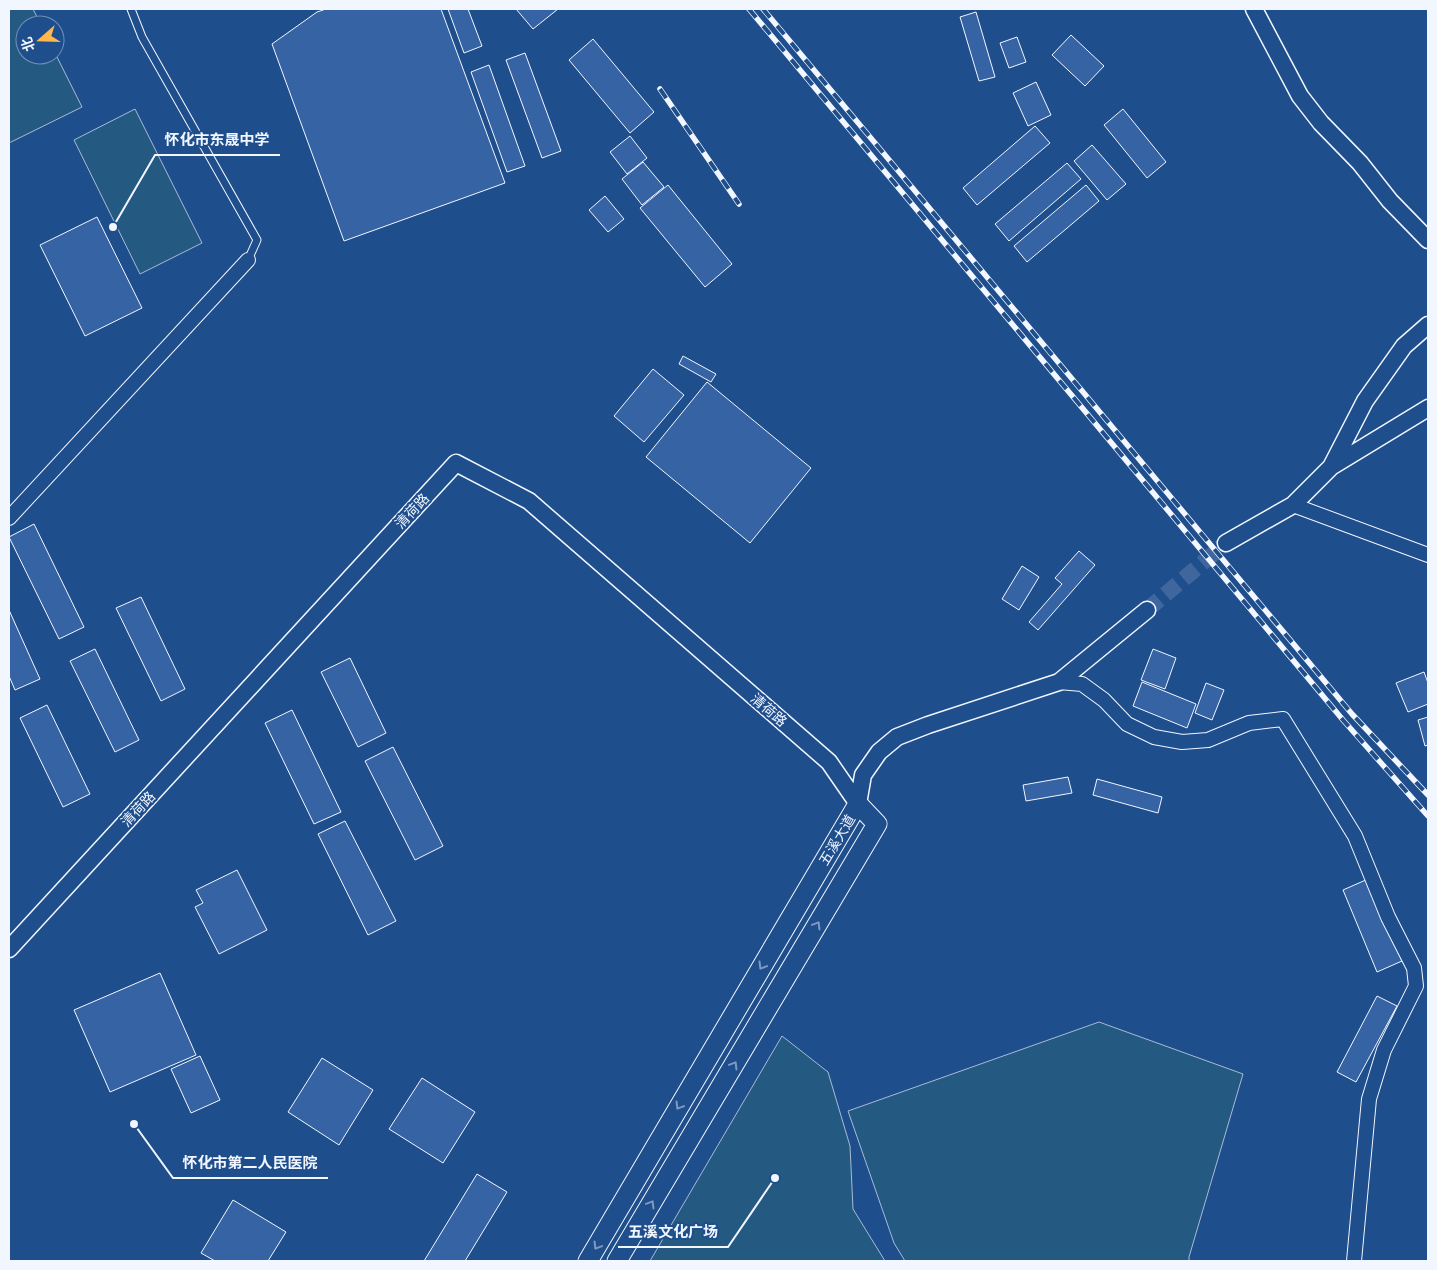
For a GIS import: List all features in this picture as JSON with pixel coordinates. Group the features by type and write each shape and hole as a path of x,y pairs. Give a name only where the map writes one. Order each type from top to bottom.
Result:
{"main road":[{"name":"五溪大道","path":"588,1261 858,804 877,824 617,1261"}],"street":[{"path":"1254,9 1300,96 1320,123 1360,162 1390,201 1428,240"},
{"path":"9,518 248,260"},
{"path":"1330,467 1366,401 1404,346 1428,325"},
{"path":"1226,543 1293,505 1330,467 1428,408"},
{"name":"清荷路","path":"9,949 456,463 529,501 830,762 858,804"},
{"path":"1293,505 1428,555"},
{"path":"858,804 863,775 879,752 897,737 1059,682 1147,610"},
{"path":"1059,682 1082,684 1104,700 1127,724 1154,737 1182,742 1208,740 1249,723 1283,719 1355,836 1388,917 1414,968 1416,986 1384,1050 1369,1099 1354,1261"}],"lane":[{"path":"131,9 142,38 257,240 248,260"}],"shaded area":[{"path":"9,9 33,9 36,15 15,15 15,65 61,65 82,107 9,143"},
{"path":"135,109 202,243 140,274 74,140"},
{"path":"1099,1022 1243,1074 1189,1261 905,1261 894,1243 848,1111"},
{"path":"782,1036 828,1072 850,1146 853,1209 885,1261 650,1261"}],"building":[{"path":"326,9 441,9 505,183 344,241 272,44 317,12"},
{"path":"448,9 468,9 482,46 464,53"},
{"path":"516,9 558,9 533,29"},
{"path":"976,12 995,77 979,81 960,17"},
{"path":"1071,35 1104,66 1085,86 1052,55"},
{"path":"1017,37 1026,62 1009,68 1000,43"},
{"path":"593,39 654,112 630,133 569,60"},
{"path":"525,53 561,151 542,158 506,60"},
{"path":"489,65 525,166 507,172 471,72"},
{"path":"1036,82 1051,115 1028,126 1013,93"},
{"path":"1123,109 1166,162 1147,178 1104,125"},
{"path":"1035,126 1050,143 977,205 963,188"},
{"path":"630,136 647,158 627,174 610,152"},
{"path":"1092,145 1126,184 1107,200 1074,161"},
{"path":"643,162 664,187 642,205 622,179"},
{"path":"1067,163 1081,179 1009,241 995,224"},
{"path":"668,185 732,264 705,287 640,208"},
{"path":"1086,185 1099,201 1027,262 1014,246"},
{"path":"605,196 624,219 608,232 589,210"},
{"path":"97,217 142,308 85,336 40,245"},
{"path":"683,356 716,374 711,382 679,364"},
{"path":"653,369 684,395 644,442 614,416"},
{"path":"707,382 811,468 750,543 646,457"},
{"path":"34,524 84,627 59,639 9,537"},
{"path":"1079,551 1095,565 1038,630 1029,622 1062,584 1055,578"},
{"path":"1022,566 1039,577 1019,610 1002,599"},
{"path":"141,597 185,689 161,701 116,608"},
{"path":"9,610 40,679 15,690 9,676"},
{"path":"95,649 139,740 115,752 70,661"},
{"path":"1153,649 1176,658 1165,689 1141,680"},
{"path":"350,658 386,733 358,747 321,672"},
{"path":"1424,672 1428,683 1428,704 1408,712 1396,683"},
{"path":"1142,682 1196,704 1187,728 1133,706"},
{"path":"1206,683 1224,690 1212,720 1195,713"},
{"path":"47,705 90,794 63,807 20,718"},
{"path":"292,710 341,812 314,824 265,723"},
{"path":"1428,717 1428,745 1425,746 1418,720"},
{"path":"393,747 443,846 415,860 365,761"},
{"path":"1068,777 1072,793 1026,801 1023,785"},
{"path":"1097,779 1162,797 1158,813 1093,795"},
{"path":"345,821 396,921 368,935 318,834"},
{"path":"237,870 267,930 219,954 195,907 203,903 196,890"},
{"path":"1368,879 1402,961 1377,972 1343,890"},
{"path":"160,973 196,1055 110,1092 74,1010"},
{"path":"1377,996 1397,1006 1356,1082 1337,1072"},
{"path":"200,1056 220,1100 191,1113 171,1069"},
{"path":"322,1058 373,1090 339,1145 288,1112"},
{"path":"422,1078 475,1112 443,1163 389,1129"},
{"path":"477,1174 507,1192 465,1261 424,1261"},
{"path":"233,1200 286,1232 268,1261 215,1261 201,1253"}],"tunnel":[{"path":"1147,610 1226,543"}],"railway":[{"path":"749,9 1343,720 1428,816"},
{"path":"763,9 1352,714 1428,795"},
{"path":"660,89 739,204"}],"place":[{"name":"怀化市东晟中学","path":"113,227"},
{"name":"怀化市第二人民医院","path":"134,1124"},
{"name":"五溪文化广场","path":"775,1178"}]}
